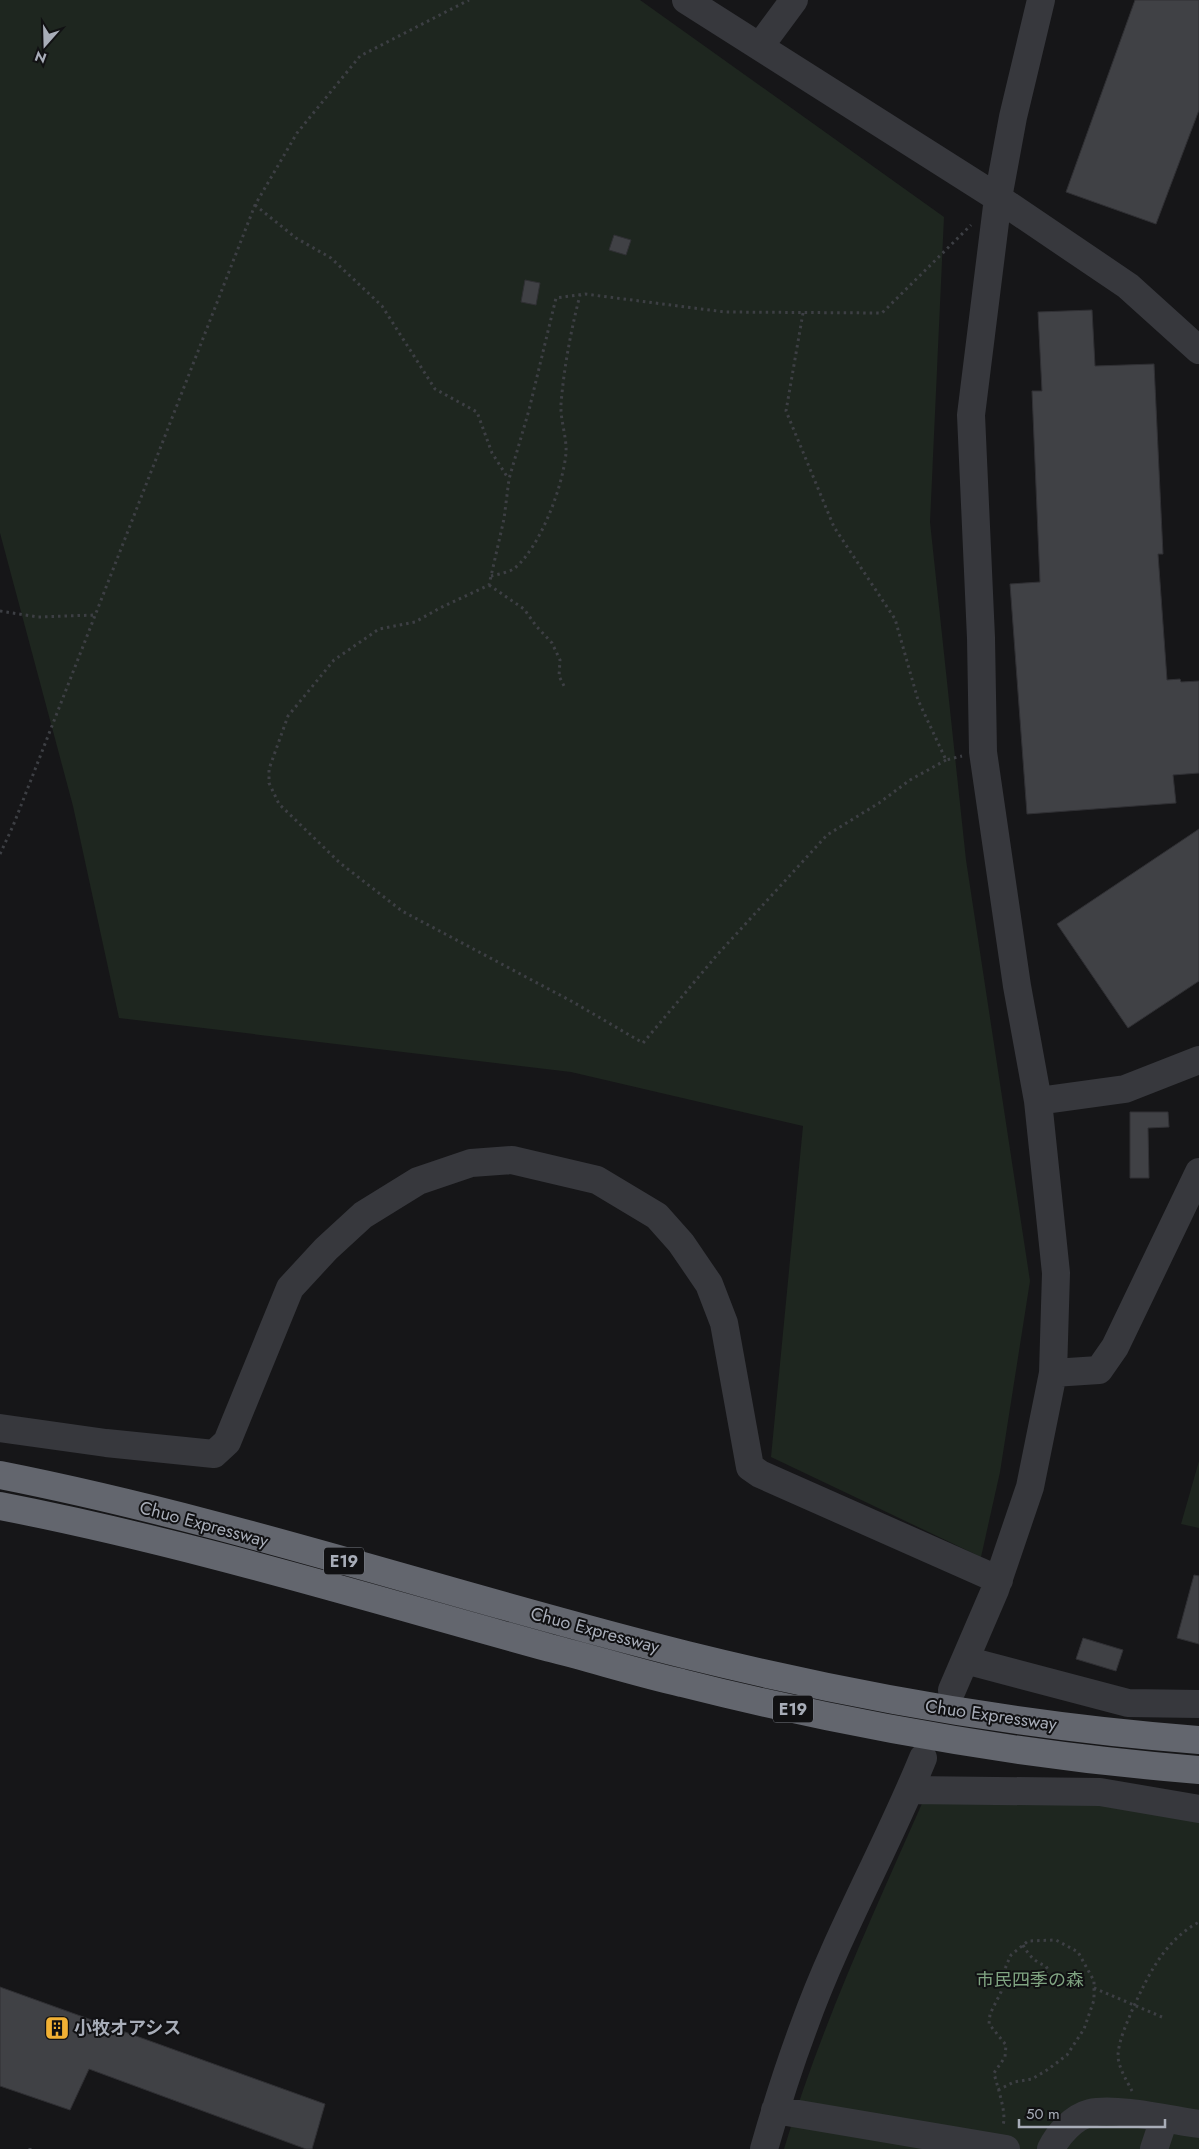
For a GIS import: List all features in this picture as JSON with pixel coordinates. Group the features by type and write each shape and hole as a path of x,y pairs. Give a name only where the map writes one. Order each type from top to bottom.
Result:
{"highway":[{"name":"Chuo Expressway","path":"0,1475 76,1490 287,1545 686,1655 827,1687 961,1713 1126,1734 1199,1740"},
{"name":"Chuo Expressway","path":"0,1506 99,1527 281,1574 678,1683 821,1716 958,1742 1125,1764 1199,1770"}],"street":[{"path":"686,0 998,198 1128,286 1199,350"},
{"path":"760,46 794,0"},
{"path":"952,1690 999,1580 1030,1487 1053,1373 1056,1273 1038,1101 1017,986 983,752 981,638 971,415 998,198 1013,117 1040,0"},
{"path":"1038,1101 1124,1089 1199,1060"},
{"path":"0,1428 106,1443 214,1454 227,1442 290,1288 326,1249 363,1215 418,1182 471,1164 512,1160 597,1180 656,1216 681,1243 709,1284 724,1322 750,1468 999,1580"},
{"path":"1053,1373 1099,1370 1115,1347 1199,1172"},
{"path":"965,1660 1128,1703 1199,1704"},
{"path":"764,2149 775,2110 812,2006 923,1758"},
{"path":"910,1790 1100,1792 1199,1810"},
{"path":"775,2110 991,2148"},
{"path":"1051,2149 1055,2141 1074,2122 1089,2113 1111,2111 1199,2124"},
{"path":"1154,2117 1154,2149"}],"path":[{"path":"0,854 255,205 298,133 360,56 469,0"},
{"path":"983,752 946,760 910,780 879,803 826,835 717,955 643,1044 573,1002 402,911 340,863 279,804 269,783 268,769 288,716 334,660 379,629 415,622 489,585 504,519 509,479 529,410 556,298 580,295 725,312 882,313 998,198"},
{"path":"255,205 296,238 331,258 382,306 435,389 477,412 492,453 509,479"},
{"path":"491,576 516,568 539,537 555,497 566,452 560,406 571,330 580,295"},
{"path":"803,313 786,411 834,527 895,619 918,700 946,760"},
{"path":"489,585 524,609 552,643 560,660 559,676 564,686"},
{"path":"0,611 38,617 94,615"},
{"path":"1154,2117 1123,2074 1118,2057 1121,2041 1151,1969 1177,1938 1199,1922"},
{"path":"991,2148 1005,2120 994,2073 1005,2057 1006,2045 990,2024 990,2014 1001,1992 1006,1966 1011,1955 1028,1941 1056,1940 1078,1952 1094,1981 1094,2000 1084,2029 1067,2055 1032,2079 1014,2082 998,2090"},
{"path":"1023,1945 1028,1955 1038,1963 1046,1966 1048,1970 1042,1985"},
{"path":"1094,1988 1162,2017"}],"green space":[{"path":"0,0 640,0 944,217 930,522 966,860 1030,1281 1000,1472 981,1557 771,1457 803,1126 571,1072 119,1018 73,806 0,533"},
{"path":"1199,1461 1199,1528 1181,1524"},
{"name":"市民四季の森","path":"1094,1798 1199,1815 1199,2149 784,2149 798,2104 831,2016 924,1799"}],"building":[{"path":"1135,0 1199,0 1199,110 1156,224 1066,192"},
{"path":"614,235 631,240 626,255 609,250"},
{"path":"525,280 540,283 536,305 521,302"},
{"path":"1092,310 1095,366 1154,364 1163,554 1158,554 1167,680 1180,679 1181,682 1199,681 1199,773 1173,775 1176,803 1027,814 1010,584 1040,582 1032,391 1042,391 1038,312"},
{"path":"1199,829 1199,981 1128,1028 1057,924"},
{"path":"1130,1112 1168,1112 1169,1127 1148,1128 1149,1178 1130,1178"},
{"path":"1194,1575 1199,1576 1199,1644 1177,1638"},
{"path":"1083,1638 1123,1650 1116,1671 1076,1659"},
{"name":"小牧オアシス","path":"0,1987 325,2104 312,2149 306,2149 89,2069 70,2110 0,2086"}],"place":[{"name":"小牧オアシス","path":"57,2028"}]}
